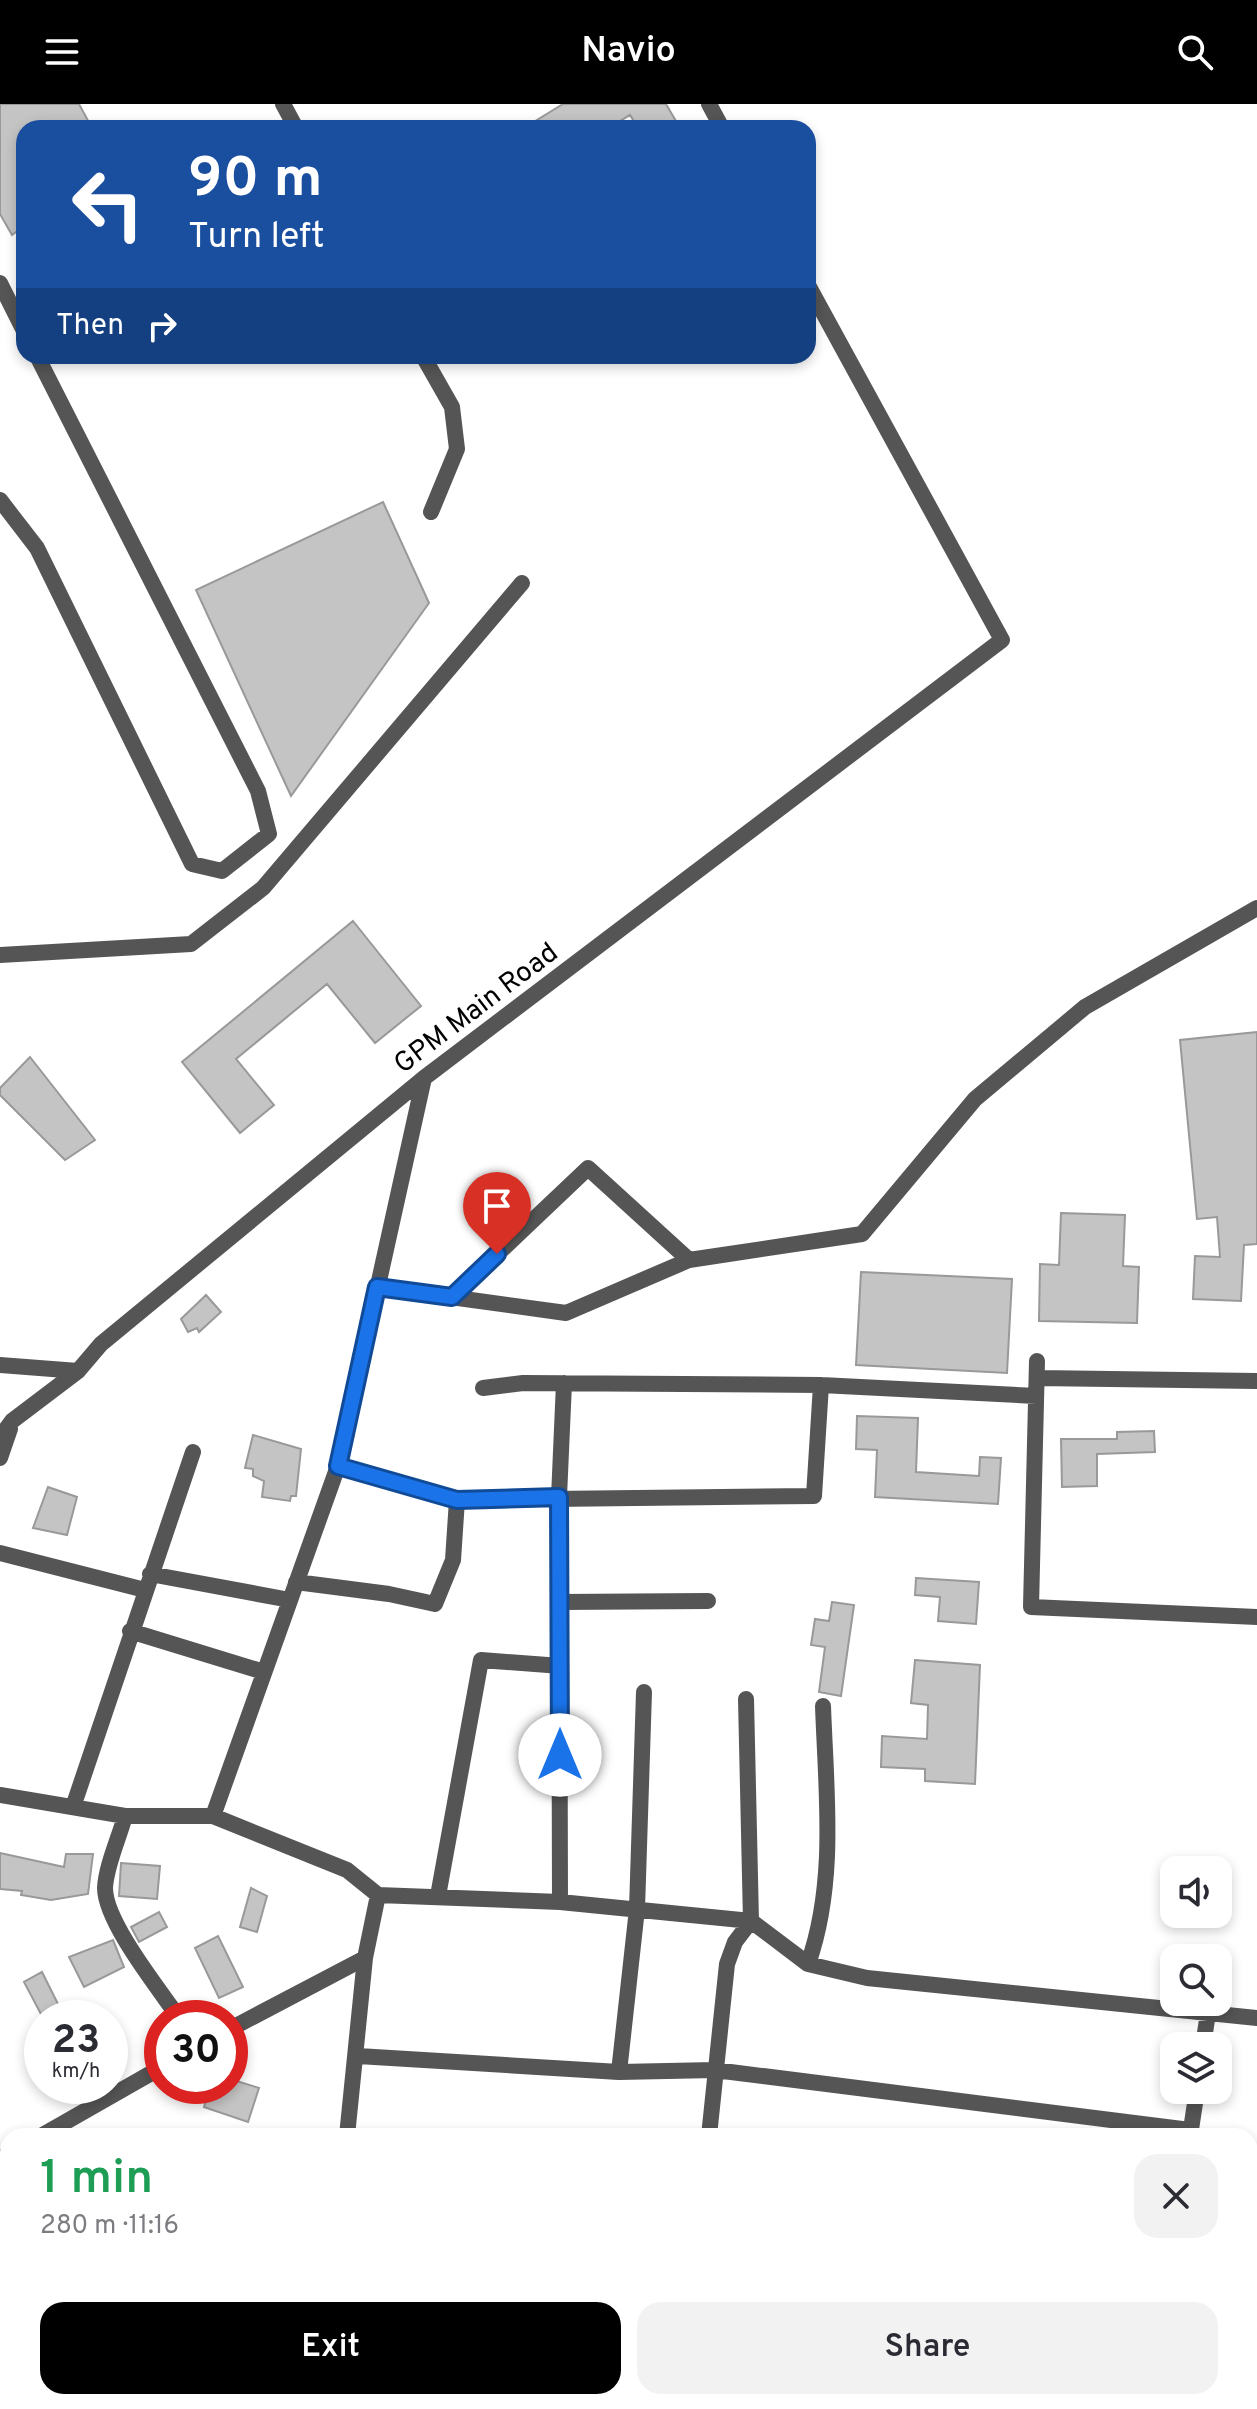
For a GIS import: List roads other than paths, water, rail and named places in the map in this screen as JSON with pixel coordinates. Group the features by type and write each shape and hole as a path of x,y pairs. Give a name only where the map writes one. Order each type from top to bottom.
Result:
{"street":[{"path":"0,283 16,315"},
{"name":"GPM Main Road","path":"0,1437 12,1421 78,1371 101,1344 424,1078 1002,640 816,300"},
{"path":"0,500 37,548 192,864 222,871 269,834 258,791 41,364"},
{"path":"428,364 452,407 457,449 431,512"},
{"path":"0,955 191,944 263,888 522,583"},
{"path":"377,1287 566,1313 689,1260 862,1234 975,1099 1085,1007 1257,908"},
{"path":"213,1816 338,1466 424,1078"},
{"path":"452,1297 588,1168 689,1260"},
{"path":"0,1365 78,1371"},
{"path":"1257,1381 1037,1370 1031,1607 1257,1617"},
{"path":"483,1388 564,1383 821,1385 1036,1396"},
{"path":"560,1902 559,1497 564,1383"},
{"path":"338,1466 457,1500 814,1496 821,1385"},
{"path":"0,1458 12,1421"},
{"path":"73,1807 193,1452"},
{"path":"296,1582 389,1594 435,1604 453,1560 457,1500"},
{"path":"0,1553 148,1582 290,1600"},
{"path":"559,1602 708,1601"},
{"path":"130,1631 264,1672"},
{"path":"438,1896 481,1660 561,1666"},
{"path":"619,2072 637,1909 644,1692"},
{"path":"710,2128 727,1964 735,1942 751,1921 746,1699"},
{"path":"808,1964 820,1932 825,1895 827,1805 823,1706"},
{"path":"0,1795 125,1816 213,1816 347,1870 378,1895 560,1902 751,1921 808,1964 867,1978 1160,2008"},
{"path":"125,1816 105,1887 108,1904 134,1954 166,2000"},
{"path":"348,2128 358,2056 365,1958 378,1895"},
{"path":"248,2020 365,1958"},
{"path":"1232,2015 1257,2018"},
{"path":"358,2056 619,2072 715,2070 1152,2128"},
{"path":"68,2128 144,2079"},
{"path":"1191,2128 1195,2104"}]}
